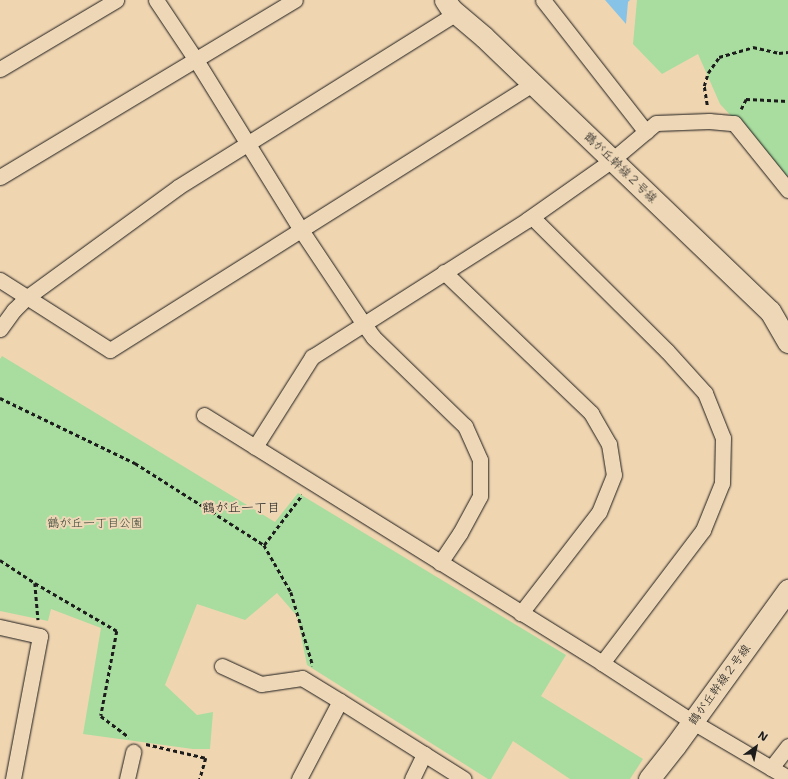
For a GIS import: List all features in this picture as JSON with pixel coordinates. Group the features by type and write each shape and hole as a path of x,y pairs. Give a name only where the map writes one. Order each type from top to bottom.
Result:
{"street":[{"path":"0,69 116,0"},
{"path":"156,0 196,60 301,230 362,323 373,337 465,426 480,460 480,496 460,533 440,563"},
{"path":"0,177 295,0"},
{"path":"543,0 646,132"},
{"path":"0,329 14,310 26,298 178,187 248,144 451,7"},
{"name":"鶴が丘幹線２号線","path":"451,7 770,310 788,342"},
{"path":"0,280 26,298 110,350 533,84"},
{"path":"255,448 312,357 362,323 532,217 612,160 656,123 709,121 734,124 788,190"},
{"path":"532,217 667,351 705,393 723,438 722,483 703,530 602,663"},
{"path":"444,272 591,413 609,444 614,475 599,512 521,613"},
{"path":"204,415 602,663 693,722 788,778"},
{"name":"鶴が丘幹線２号線","path":"649,779 693,722 788,590"},
{"path":"0,627 40,636 13,779"},
{"path":"222,666 261,684 302,678 464,779"},
{"path":"299,779 340,701"},
{"path":"127,779 137,746"},
{"path":"771,768 788,746"},
{"path":"412,779 424,754"}],"path":[{"path":"709,121 704,86 711,67 719,57 753,47 779,53 788,52"},
{"path":"734,124 746,99 788,102"},
{"path":"0,398 135,463 264,545 291,592 319,689"},
{"path":"264,545 311,482"},
{"path":"0,560 117,631 101,716 137,746 206,758 200,779"},
{"path":"35,582 40,636"}],"green space":[{"path":"637,0 788,0 788,177 720,104 698,54 662,74 633,44"},
{"name":"鶴が丘一丁目公園","path":"2,356 275,522 298,493 566,655 541,696 643,759 630,779 570,779 513,741 491,779 488,779 307,665 297,616 277,593 245,620 197,604 165,685 197,715 213,712 210,749 193,749 83,734 101,628 51,609 48,621 0,611 0,359"}],"water":[{"path":"605,0 630,0 628,2 626,24"}],"district":[{"name":"鶴が丘一丁目","path":"241,508"}]}
